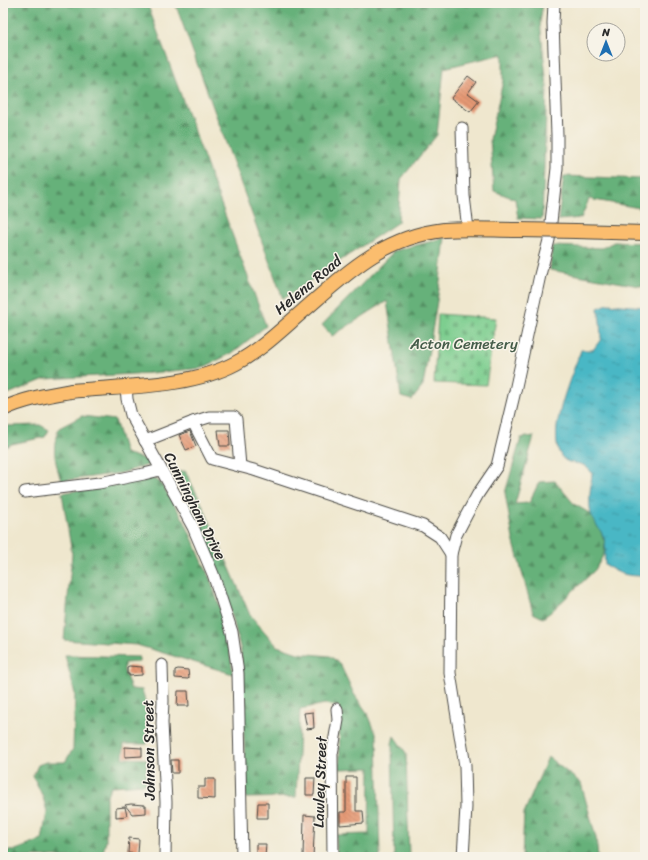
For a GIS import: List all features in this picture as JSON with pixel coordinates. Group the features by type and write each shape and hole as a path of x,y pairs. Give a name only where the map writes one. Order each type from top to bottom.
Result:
{"main road":[{"name":"Helena Road","path":"3,409 24,401 54,394 71,391 182,381 225,368 257,350 355,268 385,248 406,238 445,230 468,229 645,233"}],"street":[{"path":"463,857 466,807 465,766 450,673 451,554 456,535 478,494 497,466 549,240 557,168 553,23 554,3"},
{"path":"462,128 464,196 468,229"},
{"name":"Cunningham Drive","path":"126,386 131,415 160,470 193,527 208,561 232,632 238,674 242,857"},
{"path":"145,441 209,417 234,417 236,420 240,466"},
{"path":"193,422 212,460 254,470 423,526 440,537 451,554"},
{"path":"25,492 99,483 160,470"},
{"name":"Johnson Street","path":"162,665 162,738 166,802 165,857"},
{"name":"Lawley Street","path":"333,857 332,754 338,720 337,709"}],"green space":[{"path":"3,3 147,3 266,326 232,353 202,368 151,373 45,379 3,396"},
{"path":"175,3 543,3 540,22 547,87 542,219 518,218 515,199 494,191 490,139 503,81 503,54 444,68 437,135 401,179 398,222 283,299"},
{"path":"564,176 645,179 645,209 589,199 581,218 558,220"},
{"path":"445,238 439,289 423,386 412,400 401,397 387,301 332,336 322,325 394,251"},
{"path":"614,242 645,243 645,287 550,270 552,246 602,248"},
{"name":"Acton Cemetery","path":"438,314 496,318 486,385 434,383"},
{"path":"82,416 115,420 125,453 147,460 148,465 121,473 61,481 55,454 55,442 59,428"},
{"path":"40,425 49,430 45,437 12,444 3,448 3,426"},
{"path":"534,436 515,504 529,503 539,482 555,481 574,504 591,514 601,531 605,543 604,554 595,570 543,618 533,613 513,539 505,493 521,438"},
{"path":"185,471 201,502 250,615 277,646 298,653 330,656 340,664 354,694 368,714 377,736 380,857 337,857 336,835 369,834 370,768 340,769 339,707 325,704 300,709 296,797 246,798 241,651 233,619 218,577 175,475 177,472"},
{"path":"151,478 160,482 184,520 211,581 226,626 233,674 137,645 64,640 72,554 62,493"},
{"path":"65,655 139,657 139,662 124,663 124,671 131,689 142,690 148,709 147,744 124,744 123,758 147,759 146,784 111,786 106,798 106,840 102,857 3,857 3,850 13,851 42,840 47,812 43,797 33,776 38,765 46,762 65,762 73,749 75,694"},
{"path":"394,736 406,753 409,857 394,857 392,744"},
{"path":"548,757 581,783 596,838 598,857 522,857 524,813"}],"water":[{"path":"608,304 645,307 645,576 633,576 619,573 605,564 604,538 592,518 590,509 592,473 585,466 564,459 561,456 557,446 558,419 567,388 581,350 593,350 601,339 598,308"}],"building":[{"path":"468,76 476,82 468,93 479,101 470,112 451,98"},
{"path":"218,430 229,430 230,446 220,446"},
{"path":"190,431 196,446 186,450 179,435"},
{"path":"127,667 142,667 142,675 129,676 129,674 127,674"},
{"path":"175,670 188,670 189,678 175,678"},
{"path":"178,691 188,691 189,706 177,706"},
{"path":"313,712 314,728 307,729 304,713"},
{"path":"125,747 142,748 142,756 125,757"},
{"path":"171,760 178,760 178,773 172,773"},
{"path":"346,777 356,777 356,811 363,811 364,823 340,825 340,812 346,812"},
{"path":"306,778 315,778 314,795 306,795"},
{"path":"205,779 215,779 215,799 198,798 198,787 205,787"},
{"path":"258,803 268,803 268,818 257,818"},
{"path":"131,804 146,806 146,813 132,814 125,805"},
{"path":"125,807 127,816 116,817 116,808"},
{"path":"304,815 315,816 313,857 303,857"},
{"path":"129,838 139,839 138,854 128,853"},
{"path":"256,844 266,844 265,857 256,857"}]}
